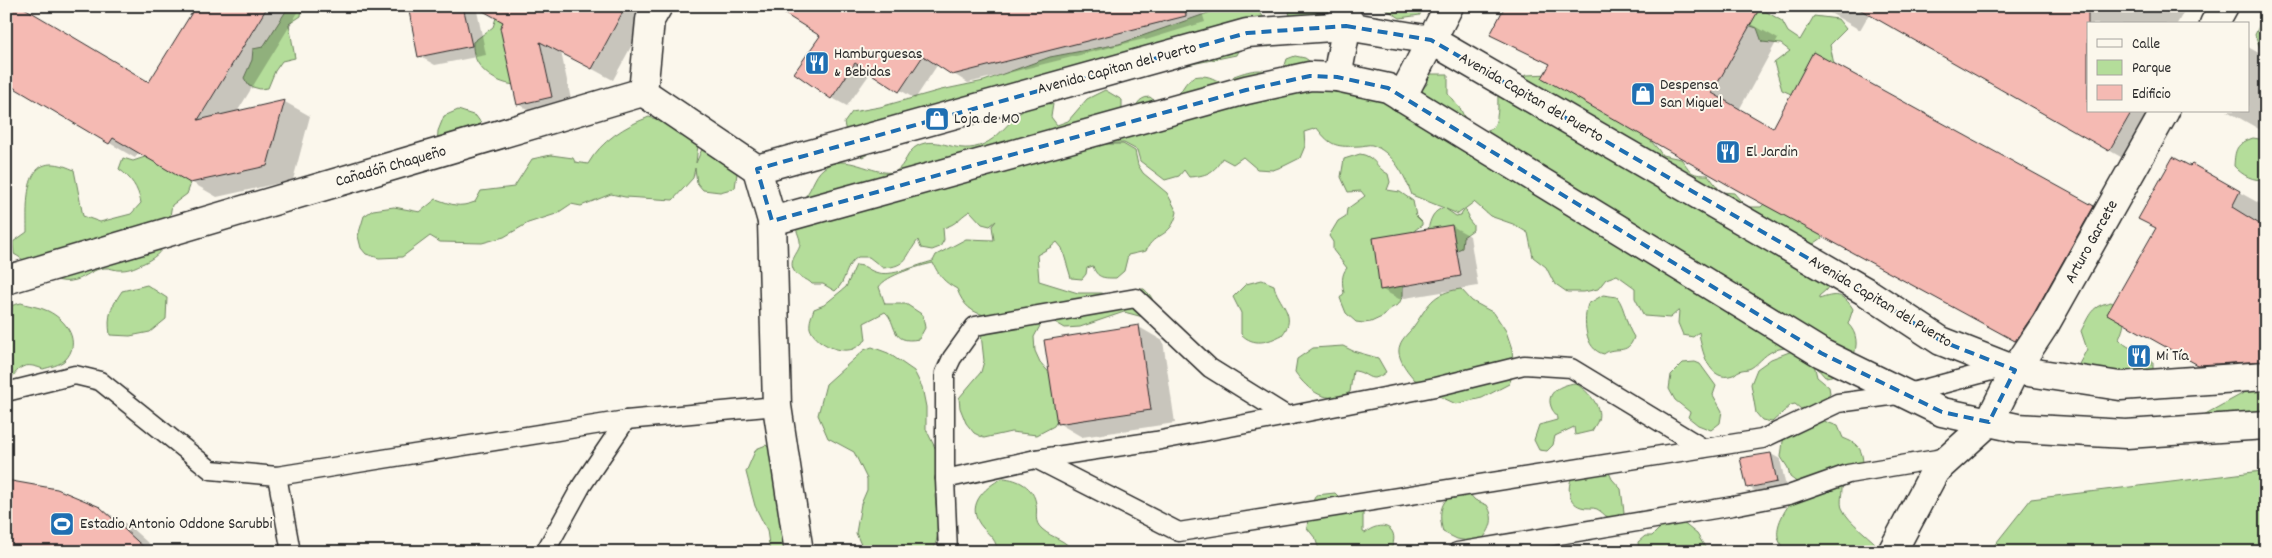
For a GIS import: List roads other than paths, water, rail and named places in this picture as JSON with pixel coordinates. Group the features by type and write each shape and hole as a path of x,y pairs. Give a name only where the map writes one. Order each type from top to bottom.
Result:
{"street":[{"path":"658,6 650,20 643,92 757,169 772,222 778,406 800,552"},
{"path":"1402,97 1450,6"},
{"path":"2215,22 2224,6"},
{"path":"1337,77 1344,16"},
{"name":"Avenida Capitan del Puerto","path":"757,169 1247,33 1344,16 1431,40 1868,293 1941,341 2010,368 2120,386 2266,376"},
{"path":"772,222 1246,90 1310,76 1337,77 1388,88 1821,353 1942,412 2016,428 2126,434 2266,425"},
{"name":"Cañadóñ Chaqueño","path":"6,280 643,92"},
{"name":"Arturo Garcete","path":"1989,422 2010,368 2046,323 2164,112"},
{"path":"1892,552 1935,471 1989,422"}],"lane":[{"path":"948,552 945,374 952,358 975,326 1136,298 1210,368 1287,416"},
{"path":"946,479 1036,459 1156,440 1435,387 1524,365 1571,368 1703,448"},
{"path":"1036,459 1179,532 1762,439 1838,404 1905,394 2010,368"},
{"path":"6,392 75,375 100,381 211,470 277,476 626,420 778,406"},
{"path":"545,552 582,484 626,420"},
{"path":"1457,552 1733,506 1789,495 1848,474 1951,457"},
{"path":"277,476 291,552"}],"place":[{"name":"Hamburguesas & Bebidas","path":"817,63"},
{"name":"Despensa San Miguel","path":"1643,94"},
{"name":"Loja de MO","path":"937,119"},
{"name":"El Jardin","path":"1728,152"},
{"name":"Mi Tía","path":"2139,356"},
{"name":"Estadio Antonio Oddone Sarubbi","path":"62,524"}]}
